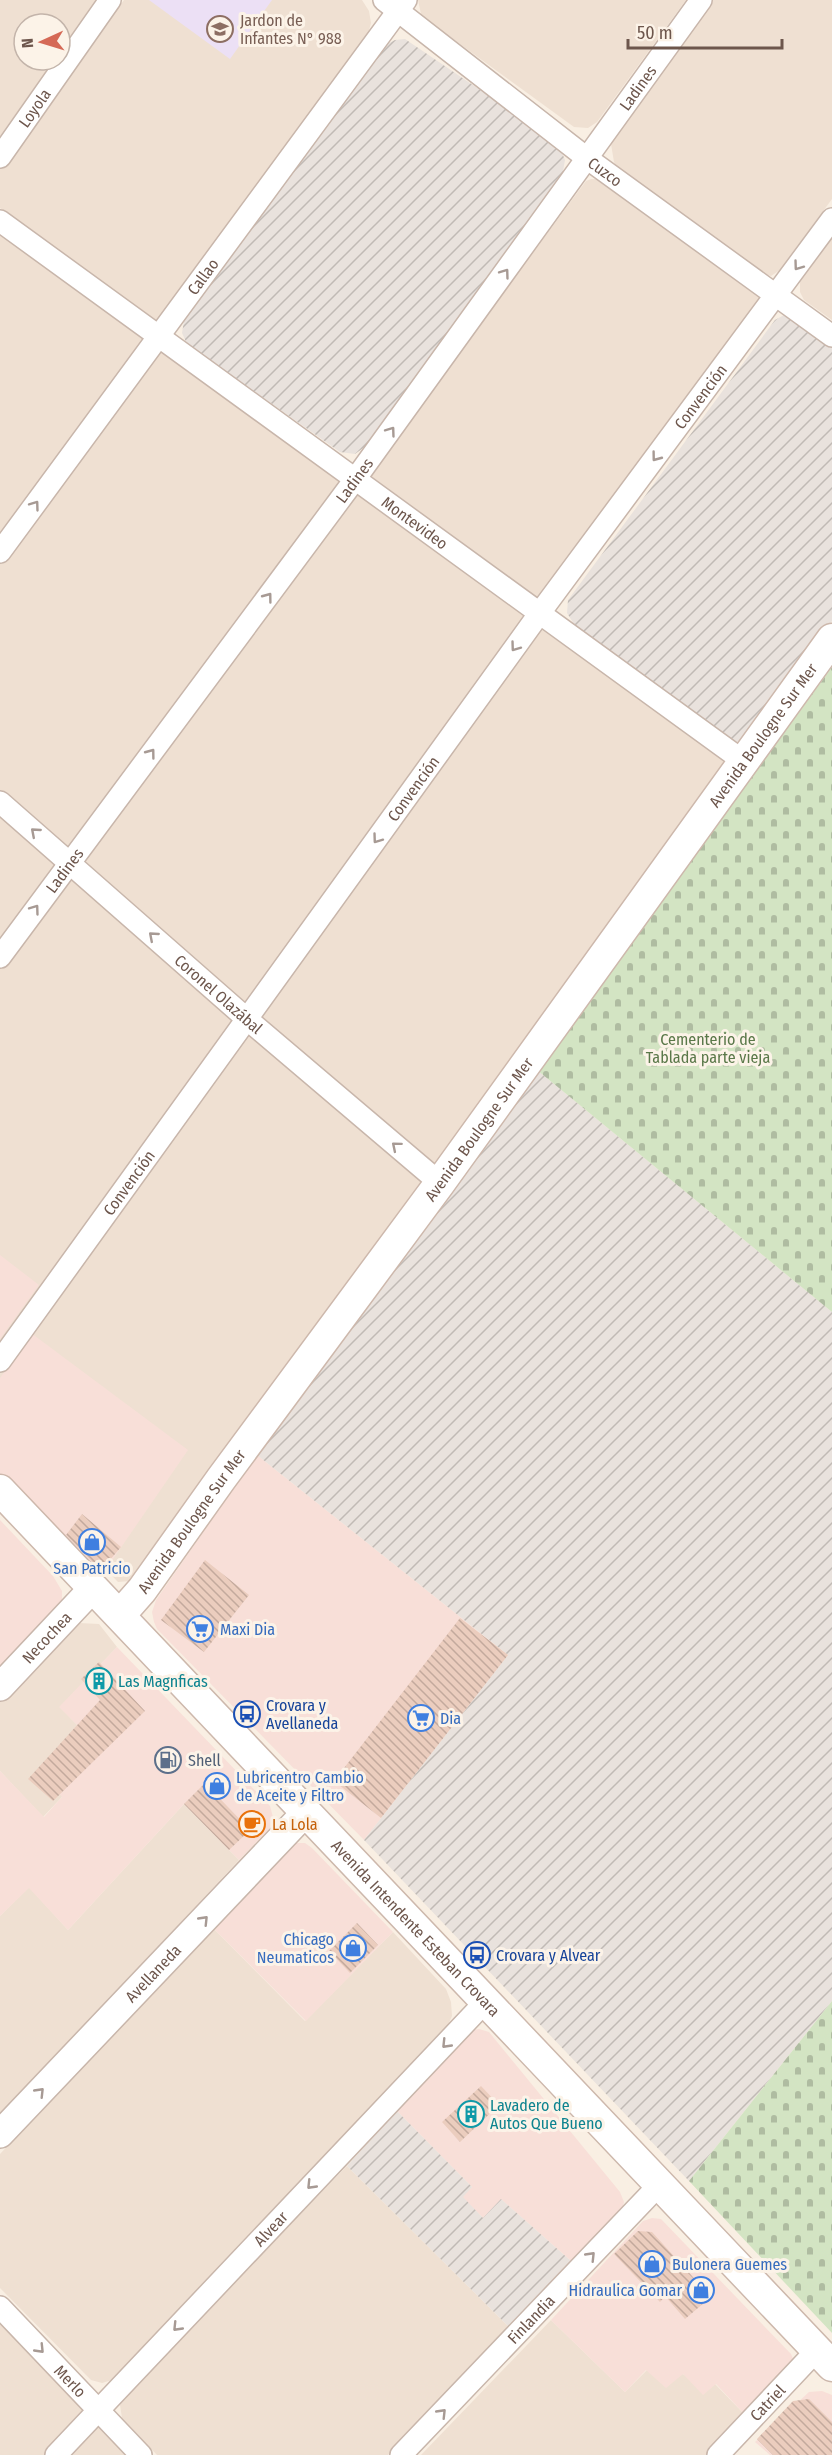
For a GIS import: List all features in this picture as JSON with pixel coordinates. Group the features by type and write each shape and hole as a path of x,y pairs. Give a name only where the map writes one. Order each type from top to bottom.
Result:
{"main road":[{"name":"Avenida Boulogne Sur Mer","path":"120,1615 142,1590 221,1479 440,1184 742,761 832,639"},
{"name":"Avenida Intendente Esteban Crovara","path":"0,1490 825,2358"}],"street":[{"name":"Loyola","path":"0,157 110,0"},
{"name":"Ladines","path":"0,957 357,478 701,0"},
{"name":"Cuzco","path":"396,4 588,159 832,336"},
{"name":"Callao","path":"0,552 396,4"},
{"name":"Convención","path":"0,1361 539,614 832,219"},
{"name":"Montevideo","path":"0,221 357,478 742,761"},
{"name":"Coronel Olazábal","path":"0,802 247,1019 440,1184"},
{"name":"Necochea","path":"0,1687 93,1588"},
{"name":"Avellaneda","path":"0,2134 306,1812"},
{"name":"Alvear","path":"56,2455 486,2001"},
{"name":"Finlandia","path":"401,2455 660,2184"},
{"name":"Merlo","path":"0,2307 141,2455"},
{"name":"Catriel","path":"718,2455 825,2358"}],"shaded area":[{"path":"0,0 97,0 72,35 72,12 12,12 12,72 45,72 0,136"},
{"path":"124,0 362,0 369,11 371,23 368,34 167,315 161,319 144,318 0,208 0,168"},
{"name":"Jardon de Infantes N° 988","path":"149,0 272,0 230,59"},
{"path":"418,0 686,0 597,122 588,128 574,127 427,20 421,14"},
{"path":"712,0 832,0 832,199 780,270 771,276 759,272 617,167 614,162 611,144 614,134"},
{"path":"405,39 558,143 565,160 562,177 366,446 355,454 340,452 187,344 182,333 184,321 387,44"},
{"path":"599,179 754,289 759,297 760,305 537,624 721,753 725,770 144,1566 130,1581 118,1582 0,1460 0,228 358,489 586,181"},
{"path":"832,234 832,320 804,300 800,292 800,279"},
{"path":"784,315 793,318 832,345 832,621 747,737 738,742 728,739 574,624 567,613 568,600 775,320"},
{"path":"537,1070 832,1312 832,2001 689,2181 364,1840 508,1655 257,1455"},
{"path":"0,1255 39,1285 0,1339"},
{"path":"31,1333 188,1450 111,1562 90,1563 0,1473 0,1378"},
{"path":"257,1455 508,1655 364,1840 157,1629 154,1622 152,1612 156,1600"},
{"path":"0,1520 53,1576 62,1591 62,1601 58,1608 0,1668"},
{"path":"79,1623 99,1624 117,1647 60,1707 82,1730 62,1797 43,1817 0,1771 0,1702 67,1632"},
{"path":"117,1647 270,1806 273,1817 271,1827 239,1860 184,1804 68,1930 29,1888 0,1916 0,1771 44,1817 62,1797 40,1773 82,1730 59,1707"},
{"path":"184,1804 239,1860 0,2115 0,1916 29,1887 68,1930"},
{"path":"294,1843 305,1843 312,1848 393,1932 306,2021 213,1928"},
{"path":"213,1928 305,2021 393,1932 446,1989 451,2002 452,2016 448,2025 112,2380 102,2383 91,2380 0,2288 0,2154"},
{"path":"479,2029 489,2032 620,2192 624,2202 621,2212 571,2261 502,2200 483,2218 462,2197 472,2187 397,2111 471,2030"},
{"path":"397,2111 472,2187 463,2197 483,2218 501,2199 571,2261 508,2326 347,2166"},
{"path":"347,2166 508,2326 388,2455 157,2455 122,2418 120,2405 126,2393"},
{"path":"652,2218 661,2219 791,2354 794,2361 749,2419 716,2384 703,2395 683,2374 666,2388 646,2370 625,2392 551,2320 643,2221"},
{"path":"0,2315 131,2455 0,2455"},
{"path":"551,2320 625,2392 647,2370 682,2374 715,2384 749,2419 716,2455 421,2455"},
{"path":"822,2391 832,2395 832,2455 770,2455 755,2442 809,2392"}],"green space":[{"name":"Cementerio de Tablada parte vieja","path":"832,667 832,1312 537,1070"},
{"path":"832,2001 832,2333 689,2181"}],"building":[{"name":"San Patricio","path":"82,1514 121,1547 109,1561 94,1564 66,1535"},
{"path":"205,1560 249,1595 204,1652 161,1620"},
{"name":"Dia","path":"460,1618 508,1655 381,1818 334,1781"},
{"path":"99,1662 145,1711 53,1801 28,1779 100,1700 81,1679"},
{"path":"205,1783 250,1830 229,1850 184,1804"},
{"name":"Chicago Neumaticos","path":"357,1923 378,1945 350,1973 329,1951"},
{"name":"Lavadero de Autos Que Bueno","path":"481,2086 499,2105 460,2142 442,2122"},
{"name":"Bulonera Guemes","path":"638,2231 652,2232 711,2297 685,2319 665,2296 660,2302 614,2254"},
{"path":"809,2399 832,2422 832,2455 773,2455 757,2439 793,2401"}],"place":[{"name":"Jardon de Infantes N° 988","path":"220,29"},
{"name":"San Patricio","path":"92,1542"},
{"name":"Maxi Dia","path":"200,1629"},
{"name":"Las Magnficas","path":"99,1681"},
{"name":"Crovara y Avellaneda","path":"247,1714"},
{"name":"Dia","path":"421,1718"},
{"name":"Shell","path":"168,1760"},
{"name":"Lubricentro Cambio de Aceite y Filtro","path":"217,1786"},
{"name":"La Lola","path":"252,1824"},
{"name":"Chicago Neumaticos","path":"353,1948"},
{"name":"Crovara y Alvear","path":"477,1955"},
{"name":"Lavadero de Autos Que Bueno","path":"471,2114"},
{"name":"Bulonera Guemes","path":"652,2264"},
{"name":"Hidraulica Gomar","path":"701,2290"}]}
